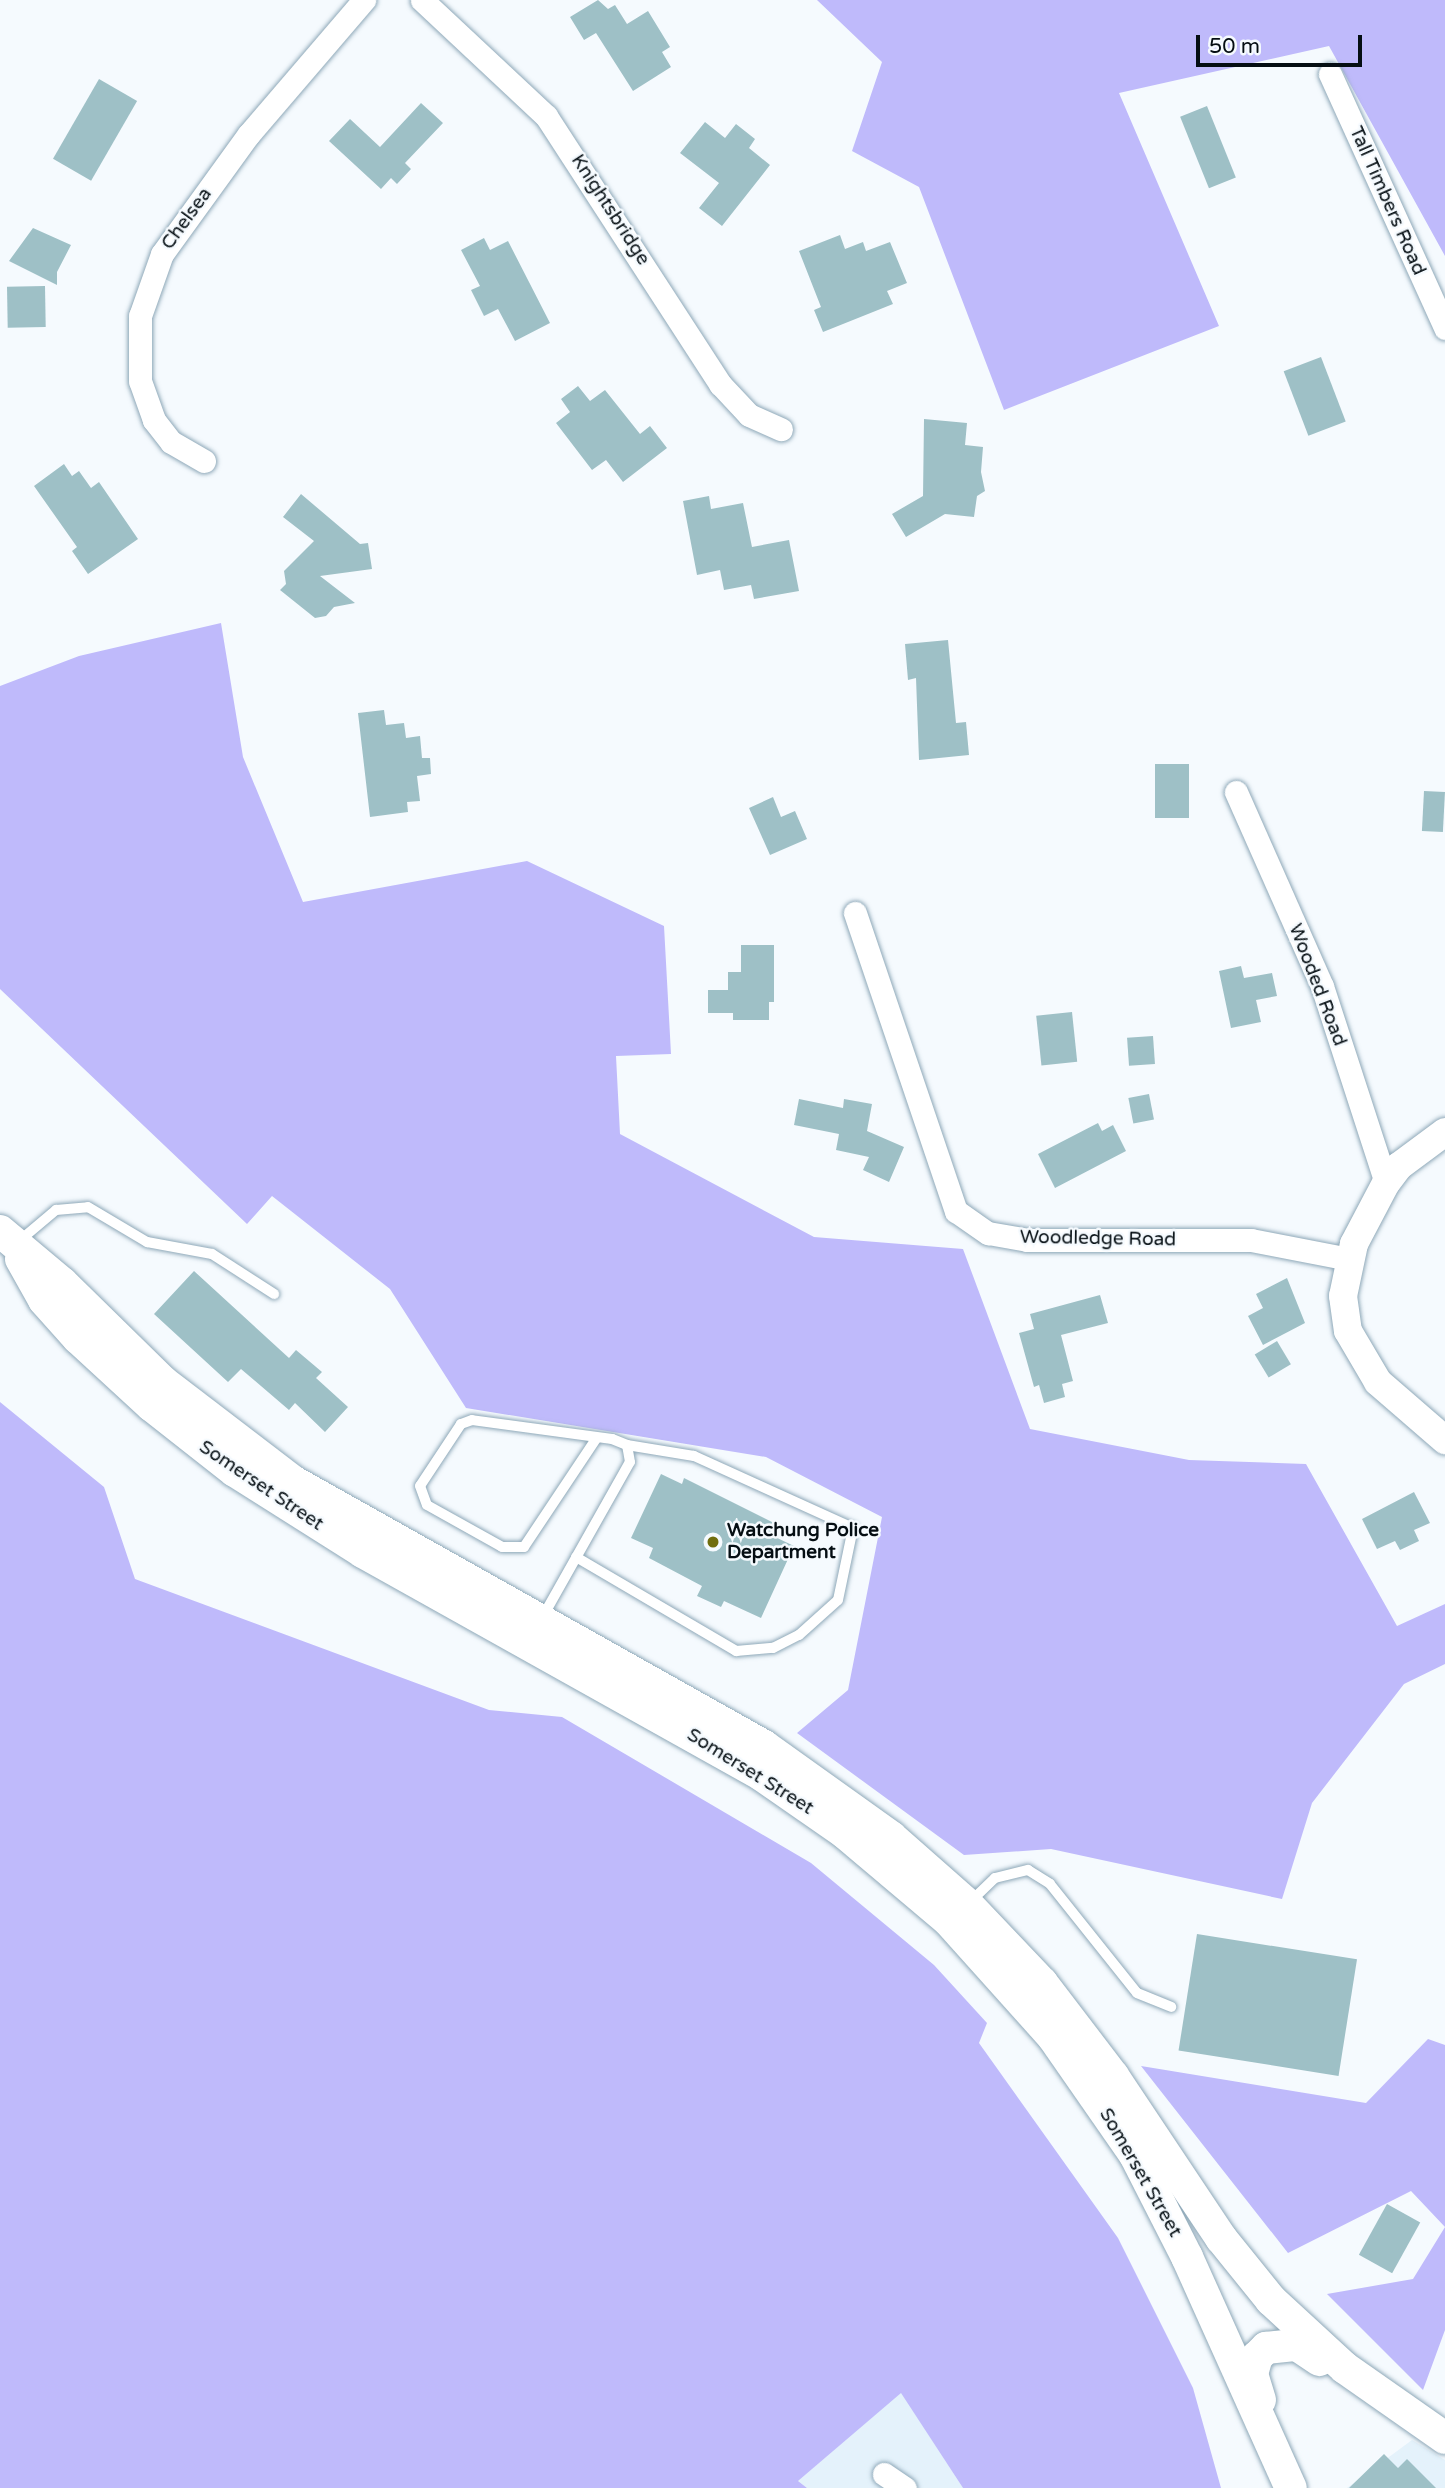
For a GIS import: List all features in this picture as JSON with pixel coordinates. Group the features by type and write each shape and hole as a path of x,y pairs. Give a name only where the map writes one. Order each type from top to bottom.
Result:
{"main road":[{"name":"Somerset Street","path":"6,1238 62,1283 163,1382 251,1451 803,1802 958,1913 1077,2027 1221,2238 1294,2324 1418,2422"},
{"name":"Somerset Street","path":"958,1913 1053,2037 1135,2155 1187,2257 1286,2476"},
{"path":"1286,2476 1252,2374 1257,2357 1275,2345 1297,2345 1341,2378 1445,2438"}],"street":[{"name":"Chelsea","path":"204,461 171,442 154,420 140,381 140,316 162,254 249,134 364,0"},
{"name":"Knightsbridge","path":"422,0 546,116 575,153 720,384 749,415 782,429"},
{"name":"Tall Timbers Road","path":"1330,74 1445,328"},
{"name":"Wooded Road","path":"1236,792 1322,986 1386,1183"},
{"name":"Woodledge Road","path":"855,913 956,1211 988,1233 1027,1240 1251,1240 1349,1259"},
{"path":"1445,1132 1406,1159 1386,1183 1349,1259 1343,1296 1348,1331 1378,1382 1445,1440"},
{"path":"884,2474 905,2488"}],"lane":[{"path":"6,1238 56,1210 88,1207 147,1242 212,1254 274,1294"},
{"path":"576,1557 736,1651 773,1648 799,1635 838,1600 853,1528 694,1456 596,1438 472,1420 461,1424 420,1486 421,1496 427,1505 502,1547 524,1547 596,1438"},
{"path":"534,1632 630,1462 627,1445"},
{"path":"958,1913 995,1878 1028,1870 1050,1884 1137,1993 1171,2007"}],"shaded area":[{"path":"817,0 1445,0 1445,256 1329,46 1119,93 1219,326 1004,410 919,187 852,151 882,62"},
{"path":"221,623 243,757 303,902 527,861 664,926 671,1054 616,1056 620,1134 814,1237 963,1249 1030,1429 1189,1460 1306,1464 1397,1626 1445,1604 1445,1664 1404,1684 1312,1803 1282,1899 1051,1849 964,1855 797,1733 848,1690 882,1517 766,1457 466,1408 390,1289 272,1196 247,1224 0,989 0,686 79,656"},
{"path":"0,1402 104,1487 135,1579 489,1710 562,1717 811,1863 934,1965 987,2023 979,2043 1118,2238 1193,2388 1221,2488 963,2488 901,2393 798,2481 807,2488 0,2488"},
{"path":"1428,2039 1445,2045 1445,2227 1411,2191 1288,2253 1141,2066 1366,2103"},
{"path":"1445,2227 1445,2330 1423,2390 1327,2294 1413,2279"},
{"path":"901,2392 963,2488 807,2488 798,2481"},
{"path":"1412,2440 1445,2460 1445,2488 1347,2488"}],"building":[{"path":"598,0 608,9 615,5 627,24 648,11 670,47 662,52 671,67 633,91 596,33 584,40 570,17"},
{"path":"99,79 137,101 91,181 53,159"},
{"path":"421,103 443,123 405,163 411,169 397,184 391,178 381,189 329,141 350,119 380,147"},
{"path":"1207,106 1236,177 1209,188 1180,117"},
{"path":"705,122 725,138 736,124 755,139 749,148 770,165 722,226 699,208 719,183 680,153"},
{"path":"33,228 71,245 57,272 57,285 9,261"},
{"path":"840,235 845,249 863,242 866,251 890,242 907,283 887,291 893,304 823,332 814,310 821,307 799,251"},
{"path":"484,238 490,250 508,241 550,323 515,341 498,309 484,316 471,290 480,286 461,250"},
{"path":"45,286 46,327 8,328 7,287"},
{"path":"1321,357 1346,421 1308,436 1284,371"},
{"path":"578,386 590,401 605,390 640,434 650,426 667,448 623,482 606,460 592,470 556,423 570,412 561,399"},
{"path":"924,419 967,423 965,445 983,447 981,472 985,491 977,496 974,517 945,514 906,537 892,514 923,496"},
{"path":"64,464 72,476 79,471 91,488 99,482 138,539 88,574 72,551 77,547 34,486"},
{"path":"301,494 360,544 368,543 372,569 320,576 355,603 334,607 326,616 315,618 280,590 286,584 284,571 314,541 283,517"},
{"path":"709,496 711,509 743,503 752,547 789,540 799,591 754,599 751,585 724,590 720,570 697,575 683,501"},
{"path":"948,640 956,723 966,722 969,755 919,760 916,678 908,680 905,644"},
{"path":"384,710 386,725 404,723 406,738 420,736 422,758 430,758 431,774 417,776 420,801 407,802 408,812 370,817 358,713"},
{"path":"1155,764 1189,764 1189,818 1155,818"},
{"path":"1424,791 1445,792 1443,832 1422,831"},
{"path":"773,797 781,817 795,811 807,839 770,855 749,808"},
{"path":"741,945 774,945 774,1002 769,1002 769,1020 733,1020 733,1013 708,1013 708,990 728,990 728,972 741,972"},
{"path":"1241,966 1244,978 1272,973 1277,996 1256,1000 1261,1022 1231,1028 1219,971"},
{"path":"1072,1012 1077,1062 1041,1065 1036,1016"},
{"path":"1153,1036 1155,1064 1129,1066 1127,1038"},
{"path":"1149,1094 1154,1120 1133,1124 1128,1098"},
{"path":"799,1099 843,1108 844,1099 872,1104 867,1131 904,1147 889,1182 863,1170 869,1157 836,1150 839,1134 794,1125"},
{"path":"1098,1123 1102,1131 1113,1125 1126,1151 1055,1188 1038,1154"},
{"path":"194,1271 289,1358 296,1350 322,1372 316,1378 348,1407 325,1432 295,1403 289,1410 241,1369 228,1382 154,1314"},
{"path":"1287,1278 1305,1323 1263,1345 1248,1316 1263,1308 1256,1294"},
{"path":"1100,1295 1108,1323 1061,1335 1073,1381 1062,1384 1065,1397 1044,1403 1039,1385 1034,1387 1019,1333 1034,1329 1030,1314"},
{"path":"1277,1341 1291,1364 1269,1378 1255,1354"},
{"name":"Watchung Police Department","path":"661,1474 682,1484 684,1478 778,1525 773,1536 794,1546 761,1618 724,1601 721,1607 697,1596 702,1586 649,1558 653,1548 631,1538"},
{"path":"1414,1492 1430,1523 1414,1530 1419,1541 1400,1550 1395,1541 1377,1549 1362,1519"},
{"path":"1197,1934 1357,1959 1339,2076 1179,2051"},
{"path":"1387,2204 1420,2222 1392,2273 1359,2255"},
{"path":"1384,2454 1398,2468 1407,2459 1436,2488 1349,2488"}],"place":[{"name":"Watchung Police Department","path":"713,1542"}]}
